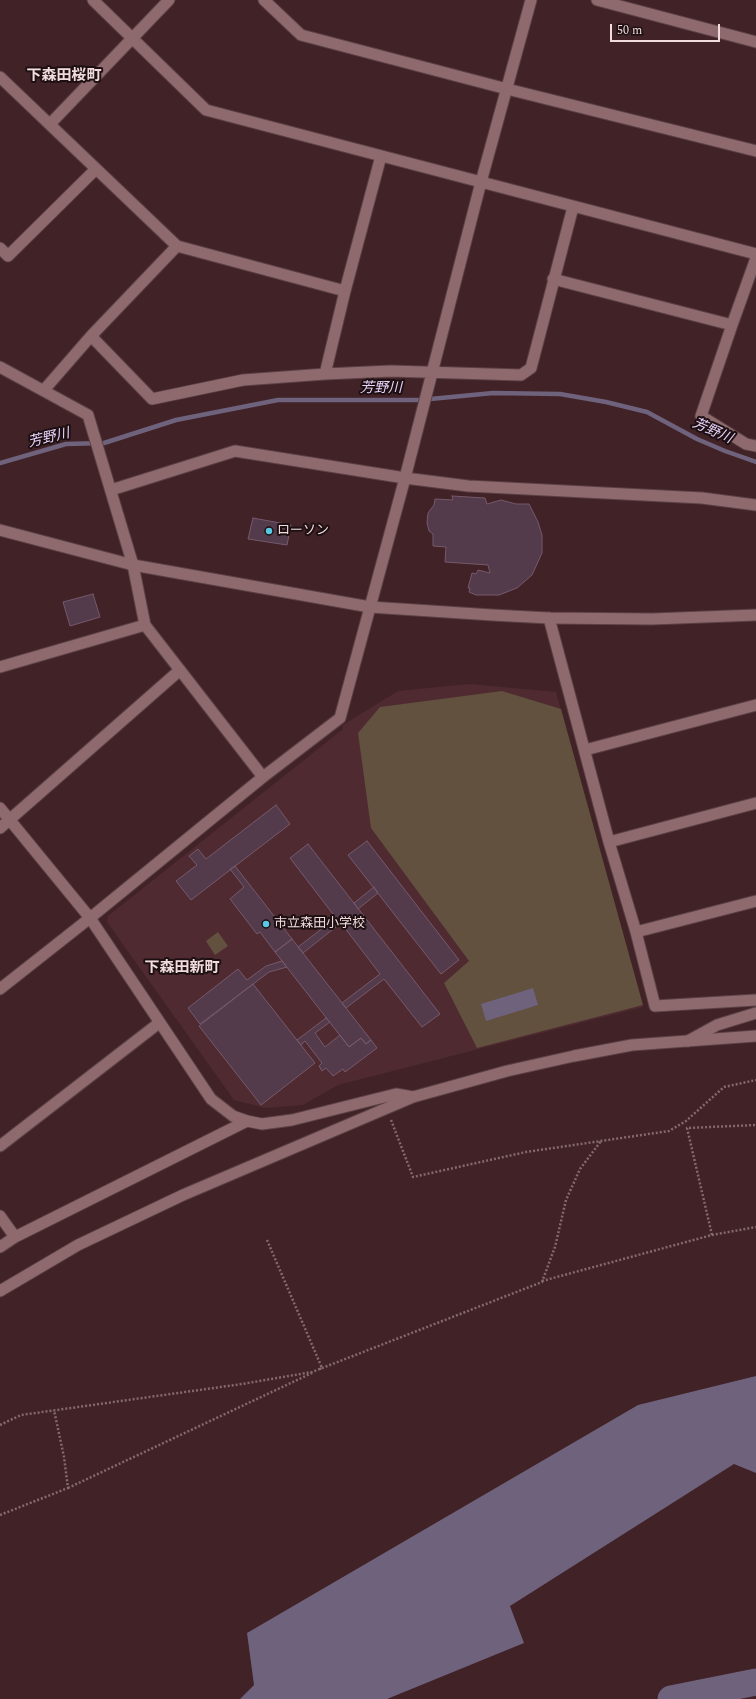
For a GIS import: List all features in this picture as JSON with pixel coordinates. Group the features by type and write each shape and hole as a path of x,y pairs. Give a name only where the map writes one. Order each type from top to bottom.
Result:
{"street":[{"path":"93,0 206,110 756,254"},
{"path":"50,124 169,0"},
{"path":"264,0 301,35 507,89 756,151"},
{"path":"0,989 90,918 263,777 340,718 405,478 481,182 531,0"},
{"path":"597,0 756,42"},
{"path":"0,77 177,246 345,291"},
{"path":"325,374 345,291 381,156"},
{"path":"0,248 8,256 96,169"},
{"path":"91,336 152,399 243,380 325,374 391,371 521,375 531,368 573,207"},
{"path":"44,390 91,336 177,246"},
{"path":"756,258 701,416 746,444 756,446"},
{"path":"553,279 732,325"},
{"path":"0,367 88,415 133,565 145,625 263,777"},
{"path":"111,490 235,451 405,478 468,486 702,498 756,505"},
{"path":"0,530 133,565 370,607 492,616 549,618 652,619 756,615"},
{"path":"549,618 655,1006 756,1000"},
{"path":"0,667 145,625"},
{"path":"0,828 10,821 180,670"},
{"path":"585,750 756,705"},
{"path":"609,842 756,803"},
{"path":"0,808 90,918 212,1099 233,1116 262,1124 292,1120 396,1094 414,1097"},
{"path":"636,932 756,901"},
{"path":"688,1041 717,1025 756,1014"},
{"path":"0,1146 159,1022"},
{"path":"0,1291 78,1245 176,1199 414,1097 507,1071 574,1056 632,1046 756,1036"},
{"path":"0,1247 15,1237 247,1121"},
{"path":"0,1216 15,1237"}],"path":[{"path":"386,1108 413,1177 526,1152 669,1131 686,1121 724,1086 756,1080"},
{"path":"712,1235 687,1128 756,1125"},
{"path":"542,1282 555,1247 566,1200 580,1169 601,1141"},
{"path":"0,1425 20,1415 312,1372 542,1282 712,1235 756,1227"},
{"path":"267,1240 322,1368"},
{"path":"0,1515 68,1488 322,1368"},
{"path":"54,1410 64,1457 68,1488"}],"shaded area":[{"path":"470,684 556,692 643,1007 338,1085 303,1105 265,1108 234,1100 107,922 108,916 343,729 343,725 398,691"},
{"path":"502,691 561,709 643,1005 477,1048 444,983 469,961 371,828 358,733 380,707"},
{"path":"218,932 228,946 215,955 206,941"},
{"path":"533,988 538,1005 486,1021 481,1004"},
{"path":"756,1376 756,1473 734,1464 510,1606 524,1643 387,1699 240,1699 254,1685 247,1633 638,1405"}],"building":[{"path":"452,496 485,498 487,504 501,500 516,504 529,504 538,522 542,535 542,553 532,575 517,588 499,595 476,595 469,592 470,588 468,588 472,573 476,574 478,570 490,573 488,565 445,562 446,547 433,546 433,534 429,531 427,523 428,513 434,505 435,499 453,500"},
{"path":"253,518 291,525 287,545 248,539"},
{"path":"93,594 100,617 70,626 63,602"},
{"path":"276,805 290,824 191,900 176,881 197,865 189,856 198,849 206,859"},
{"path":"367,841 459,960 441,974 348,855"},
{"path":"308,844 440,1014 422,1027 384,979 346,1008 342,1003 380,974 341,923 303,953 298,947 336,918 290,858"},
{"path":"235,866 292,939 275,952 260,932 257,934 230,899 244,887 230,869"},
{"path":"374,887 378,893 358,909 354,903"},
{"path":"292,939 371,1040 366,1044 361,1038 349,1047 275,952"},
{"path":"282,961 287,967 269,972 200,1024 188,1008 238,969 247,980 266,966"},
{"path":"253,984 315,1063 261,1105 199,1026"},
{"path":"326,1018 330,1022 315,1033 325,1047 340,1035 349,1047 361,1038 366,1044 371,1040 377,1048 345,1072 343,1069 333,1076 326,1068 322,1071 319,1066 322,1063 305,1041 301,1045 297,1040"}],"waterway":[{"name":"芳野川","path":"0,463 66,444 104,443 176,420 278,400 420,400 493,393 560,394 606,402 647,412 697,439 756,462"},
{"path":"671,1699 756,1682"}],"place":[{"name":"ローソン","path":"269,531"},
{"name":"市立森田小学校","path":"266,924"}],"district":[{"name":"下森田桜町","path":"64,77"},
{"name":"下森田新町","path":"182,969"}]}
